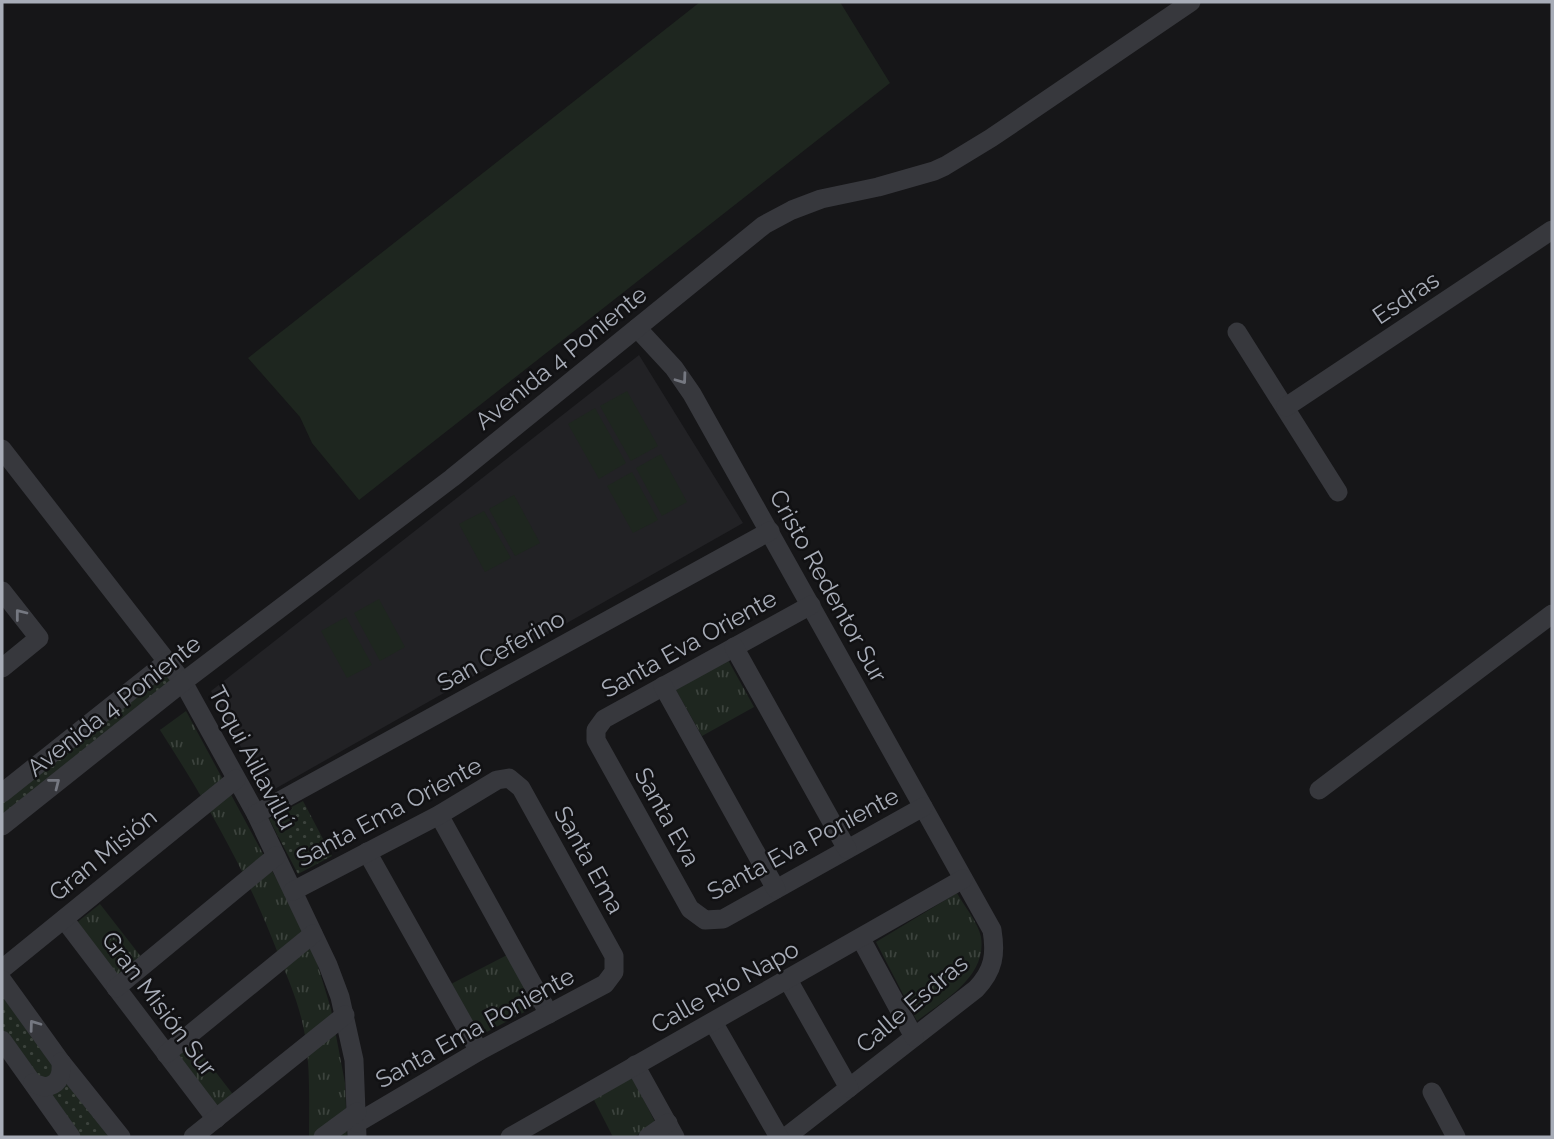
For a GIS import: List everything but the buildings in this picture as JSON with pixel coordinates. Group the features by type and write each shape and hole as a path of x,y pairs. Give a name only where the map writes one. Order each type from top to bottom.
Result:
{"street":[{"name":"Avenida 4 Poniente","path":"2,826 183,682 452,478 764,225 821,199 934,172 1003,131 1191,2"},
{"name":"Esdras","path":"1286,407 1552,230"},
{"name":"Cristo Redentor Sur","path":"637,328 683,380 963,879"},
{"path":"1237,332 1338,492"},
{"name":"Toqui Aillavillú","path":"2,449 183,682 256,814 335,980 355,1060 357,1124"},
{"name":"San Ceferino","path":"256,814 770,531"},
{"path":"2,591 39,638 2,668"},
{"name":"Santa Eva Oriente","path":"596,730 604,719 811,605"},
{"path":"1319,790 1552,614"},
{"path":"734,647 847,849"},
{"name":"Avenida 4 Poniente","path":"2,793 168,662"},
{"path":"663,686 776,889"},
{"name":"Santa Eva","path":"596,730 596,740 690,909 705,920"},
{"name":"Santa Ema Oriente","path":"293,891 439,815 497,780 509,778"},
{"name":"Santa Ema","path":"509,778 521,788 614,956 614,972"},
{"name":"Gran Misión","path":"2,969 236,779"},
{"name":"Santa Eva Poniente","path":"705,920 723,919 923,807"},
{"path":"439,815 549,1014"},
{"path":"367,852 479,1051"},
{"path":"116,988 276,856"},
{"name":"Calle Río Napo","path":"510,1137 963,879"},
{"name":"Calle Esdras","path":"786,1137 976,989 986,978 995,956 992,930 963,879"},
{"name":"Gran Misión Sur","path":"64,919 216,1119"},
{"path":"166,1054 313,934"},
{"path":"861,939 914,1037"},
{"name":"Santa Ema Poniente","path":"323,1137 357,1124 479,1051 605,984 614,972"},
{"path":"2,980 61,1062 121,1137"},
{"path":"788,980 849,1088"},
{"path":"193,1137 345,1015"},
{"path":"713,1022 779,1137"},
{"path":"2,1040 71,1137"},
{"path":"33,1083 45,1087 56,1083 61,1074 61,1062"},
{"path":"635,1066 672,1130 648,1137"},
{"path":"1432,1092 1456,1137"}],"shaded area":[{"path":"639,355 743,523 266,794 211,691"}],"green space":[{"path":"700,2 840,2 890,83 359,500 312,443 300,417 248,358"},
{"path":"627,391 658,446 631,461 600,406"},
{"path":"595,408 626,463 599,479 568,424"},
{"path":"661,454 687,502 662,516 636,468"},
{"path":"632,472 658,520 633,533 607,486"},
{"path":"514,495 540,543 515,556 489,509"},
{"path":"484,511 511,558 485,572 459,524"},
{"path":"379,599 405,647 380,661 354,613"},
{"path":"346,617 372,665 347,678 321,631"},
{"path":"728,660 754,707 702,736 676,690"},
{"path":"168,672 174,681 2,817 2,802"},
{"path":"186,711 311,943 331,1009 345,1083 347,1137 309,1137 307,1049 294,994 239,865 160,730"},
{"path":"303,801 332,856 298,874 269,819"},
{"path":"957,893 981,937 977,964 971,976 951,996 917,1021 876,942"},
{"path":"100,904 142,958 116,978 75,924"},
{"path":"509,954 536,1006 479,1036 451,984"},
{"path":"2,992 109,1137 80,1137 2,1030"},
{"path":"194,1044 235,1097 216,1111 175,1058"},
{"path":"632,1076 656,1124 634,1137 613,1137 594,1100"}]}
